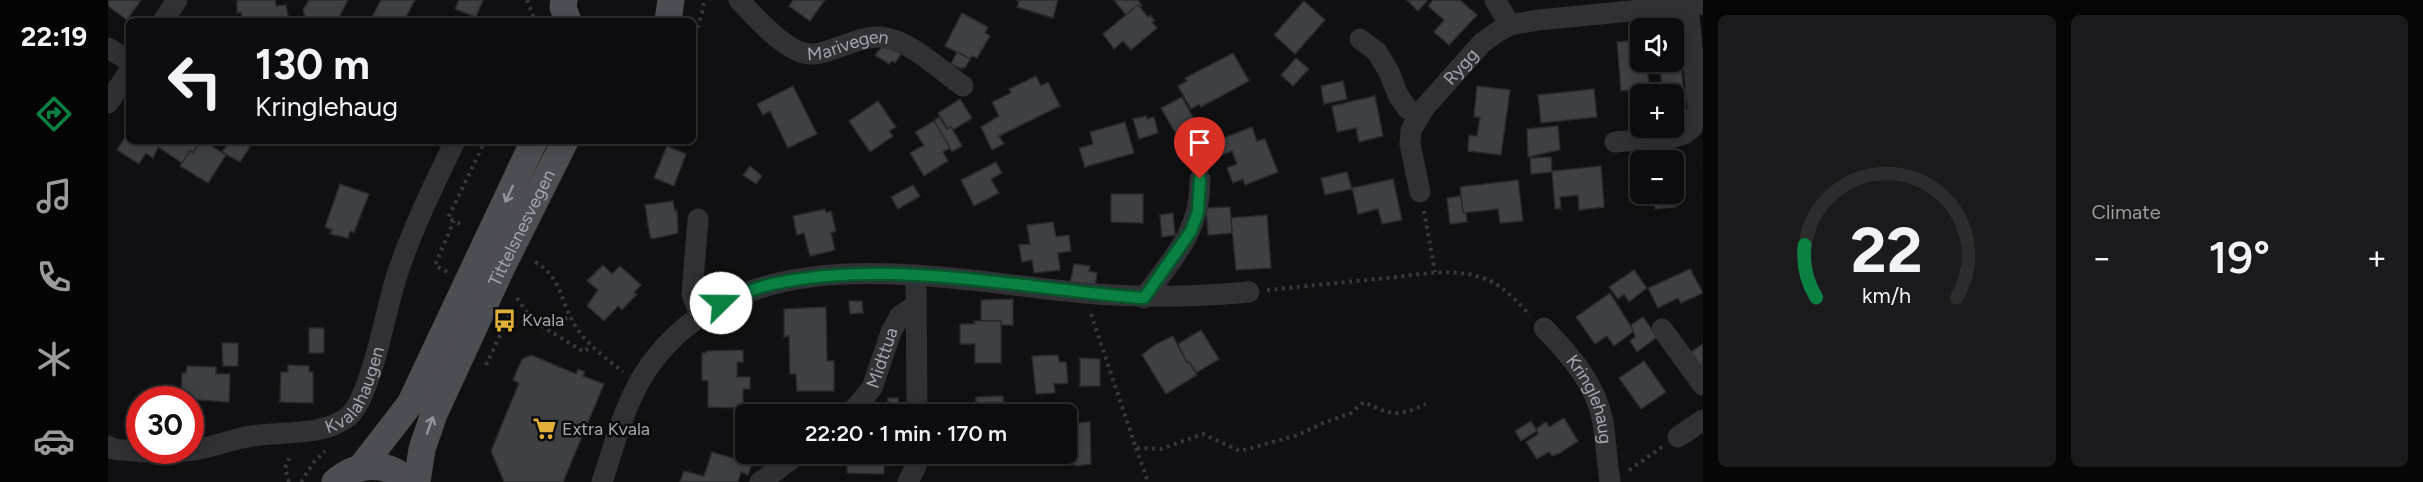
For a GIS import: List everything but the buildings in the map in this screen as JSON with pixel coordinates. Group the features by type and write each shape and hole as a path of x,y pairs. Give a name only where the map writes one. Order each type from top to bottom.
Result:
{"main road":[{"path":"668,18 671,0"},
{"name":"Tittelsnesvegen","path":"362,466 410,404 533,144"},
{"name":"Tittelsnesvegen","path":"417,482 422,449 434,414 501,269 564,144"},
{"path":"335,482 345,473 362,466 383,467 402,475 408,482"}],"street":[{"path":"165,18 177,0"},
{"name":"Marivegen","path":"739,0 785,44 796,51 811,54 864,39 877,37 890,39 904,44 963,86"},
{"path":"1495,0 1510,26"},
{"name":"Rygg","path":"1420,192 1410,144 1411,130 1418,117 1482,43 1510,26 1583,8 1695,4 1698,109 1692,128 1674,137 1615,142"},
{"path":"1360,39 1377,52 1389,72 1398,95 1407,108 1418,117"},
{"path":"108,48 126,59"},
{"path":"108,103 126,76"},
{"name":"Kvalahaugen","path":"108,446 113,449 152,454 196,450 251,436 313,430 335,424 350,415 367,384 397,275 412,235 453,144"},
{"path":"1144,298 1191,231 1198,212 1200,179"},
{"path":"698,219 692,294 700,315"},
{"path":"602,482 637,384 667,344 700,315 721,303 770,284 856,274 916,275 1144,298 1202,297 1249,292"},
{"name":"Midttua","path":"916,275 917,404"},
{"name":"Midttua","path":"858,404 872,388 891,332 900,316 916,305"},
{"name":"Kringlehaug","path":"1544,328 1578,365 1592,390 1616,478"},
{"path":"1662,329 1703,385"},
{"path":"1678,437 1703,420"},
{"path":"760,482 785,464"},
{"path":"908,482 916,464"}],"path":[{"path":"526,0 534,18"},
{"path":"696,32 704,0"},
{"path":"460,224 448,218 484,144"},
{"path":"1420,192 1435,272"},
{"path":"445,283 450,273 435,265 454,221"},
{"path":"535,262 547,269 556,280 576,327 591,346 637,384"},
{"path":"1249,292 1435,272 1484,278 1500,286 1544,328"},
{"path":"1084,293 1148,482"},
{"path":"517,298 532,320 584,352 591,346"},
{"path":"543,326 571,317"},
{"path":"1137,448 1161,449 1203,434 1240,451 1298,435 1350,414 1364,402 1389,414 1410,411 1426,404"},
{"path":"1616,478 1678,437"},
{"path":"301,482 314,462 330,447"}],"place":[{"name":"Kvala","path":"504,320"},
{"name":"Extra Kvala","path":"544,429"}],"route":[{"path":"721,303 770,284 856,274 943,276 1144,298 1191,231 1198,212 1200,179"}]}
